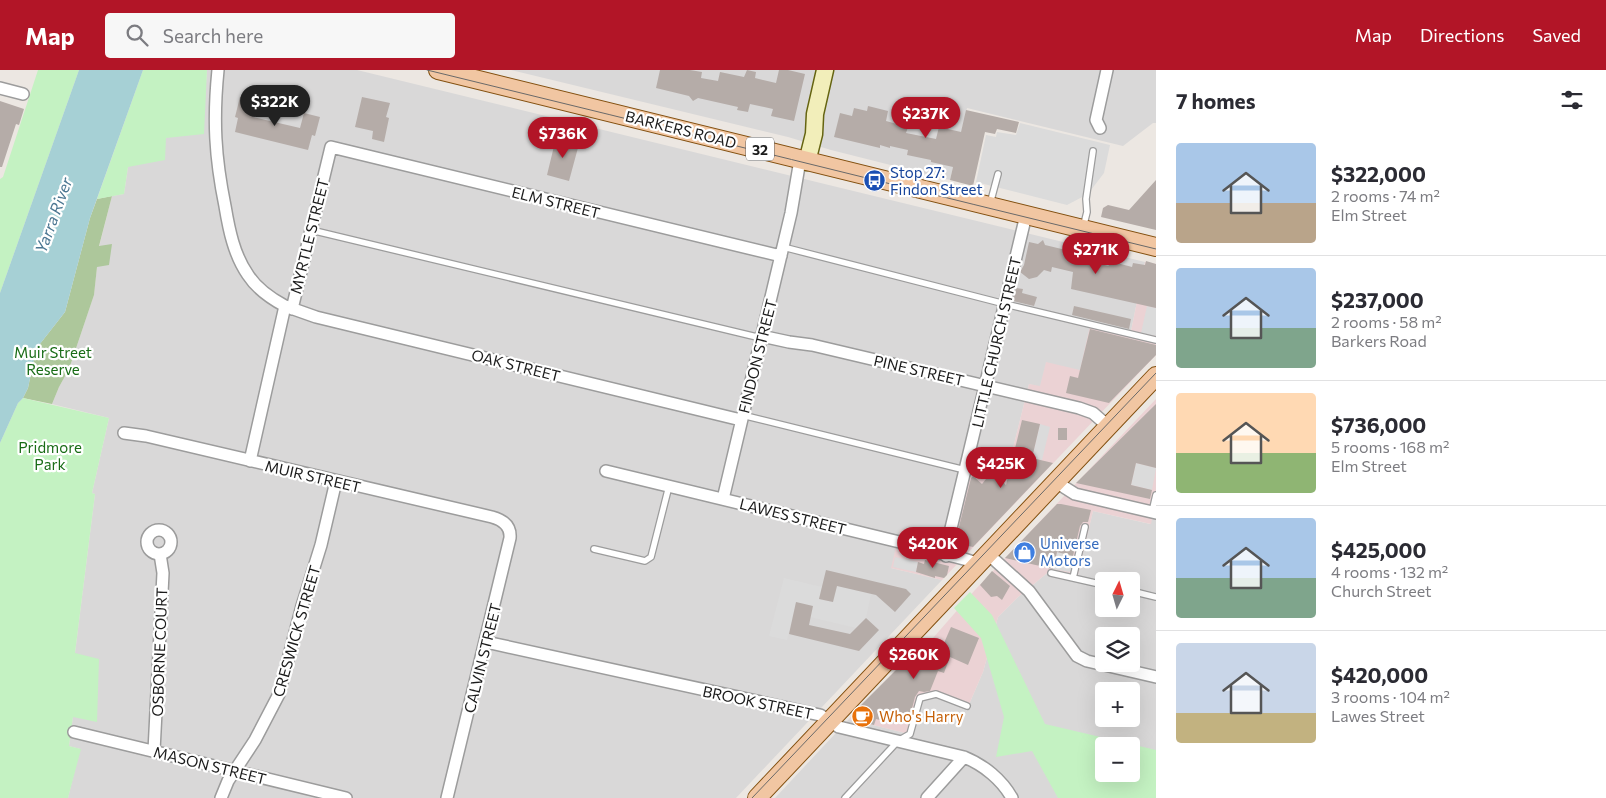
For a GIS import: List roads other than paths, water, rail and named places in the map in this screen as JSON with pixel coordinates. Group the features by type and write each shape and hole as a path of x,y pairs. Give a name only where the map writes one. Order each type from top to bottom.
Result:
{"main road":[{"name":"BARKERS ROAD","path":"438,70 1156,247"},
{"path":"757,798 1156,376"}],"street":[{"name":"OAK STREET","path":"218,70 215,103 216,160 228,222 233,242 248,274 258,288 269,297 288,308 335,322 742,417"},
{"path":"804,161 807,132 815,114 825,70"},
{"path":"1100,128 1096,120 1107,70"},
{"path":"0,88 23,94"},
{"name":"MYRTLE STREET","path":"250,461 331,147"},
{"name":"ELM STREET","path":"331,147 782,252"},
{"name":"FINDON STREET","path":"723,499 804,161"},
{"name":"LITTLE CHURCH STREET","path":"946,556 947,545 1026,215"},
{"name":"PINE STREET","path":"762,334 789,342 812,345 1088,411 1097,416 1108,427"},
{"name":"MUIR STREET","path":"124,433 146,436 501,520"},
{"name":"LAWES STREET","path":"606,471 916,546 946,556 964,559 983,559"},
{"name":"CRESWICK STREET","path":"221,798 234,770 254,740 279,694 321,545 336,481"},
{"path":"1056,482 1075,494 1154,513"},
{"name":"CALVIN STREET","path":"447,798 510,538 510,529 501,520"},
{"name":"OSBORNE COURT","path":"154,751 163,573 160,554"},
{"path":"983,559 1029,591 1077,656 1087,661 1156,677"},
{"name":"BROOK STREET","path":"486,642 820,715 840,727 964,757 994,776 1012,798"},
{"name":"MASON STREET","path":"74,732 346,798"},
{"path":"927,798 964,757"}],"lane":[{"path":"1082,229 1087,212 1086,199 1093,151"},
{"path":"989,206 998,174"},
{"path":"311,230 762,334"},
{"path":"782,252 1156,340"},
{"path":"742,417 965,470"},
{"path":"594,549 645,562 652,557 669,486"},
{"path":"1154,513 1156,496"},
{"path":"1073,578 1085,526"},
{"path":"1051,573 1095,583"},
{"path":"1140,593 1156,597"},
{"path":"845,798 898,741 910,734 920,698 936,694 967,706"}],"water":[{"name":"Yarra River","path":"79,70 143,70 90,218 65,312 36,349 28,388 18,403 0,443 0,293"}],"tram line":[{"path":"427,70 1156,249"},
{"path":"752,798 1156,373"}],"place":[{"name":"Stop 27: Findon Street","path":"874,181"},
{"name":"Universe Motors","path":"1024,552"},
{"name":"Who's Harry","path":"863,716"}],"park label":[{"name":"Muir Street Reserve","path":"53,360"},
{"name":"Pridmore Park","path":"50,456"}]}
